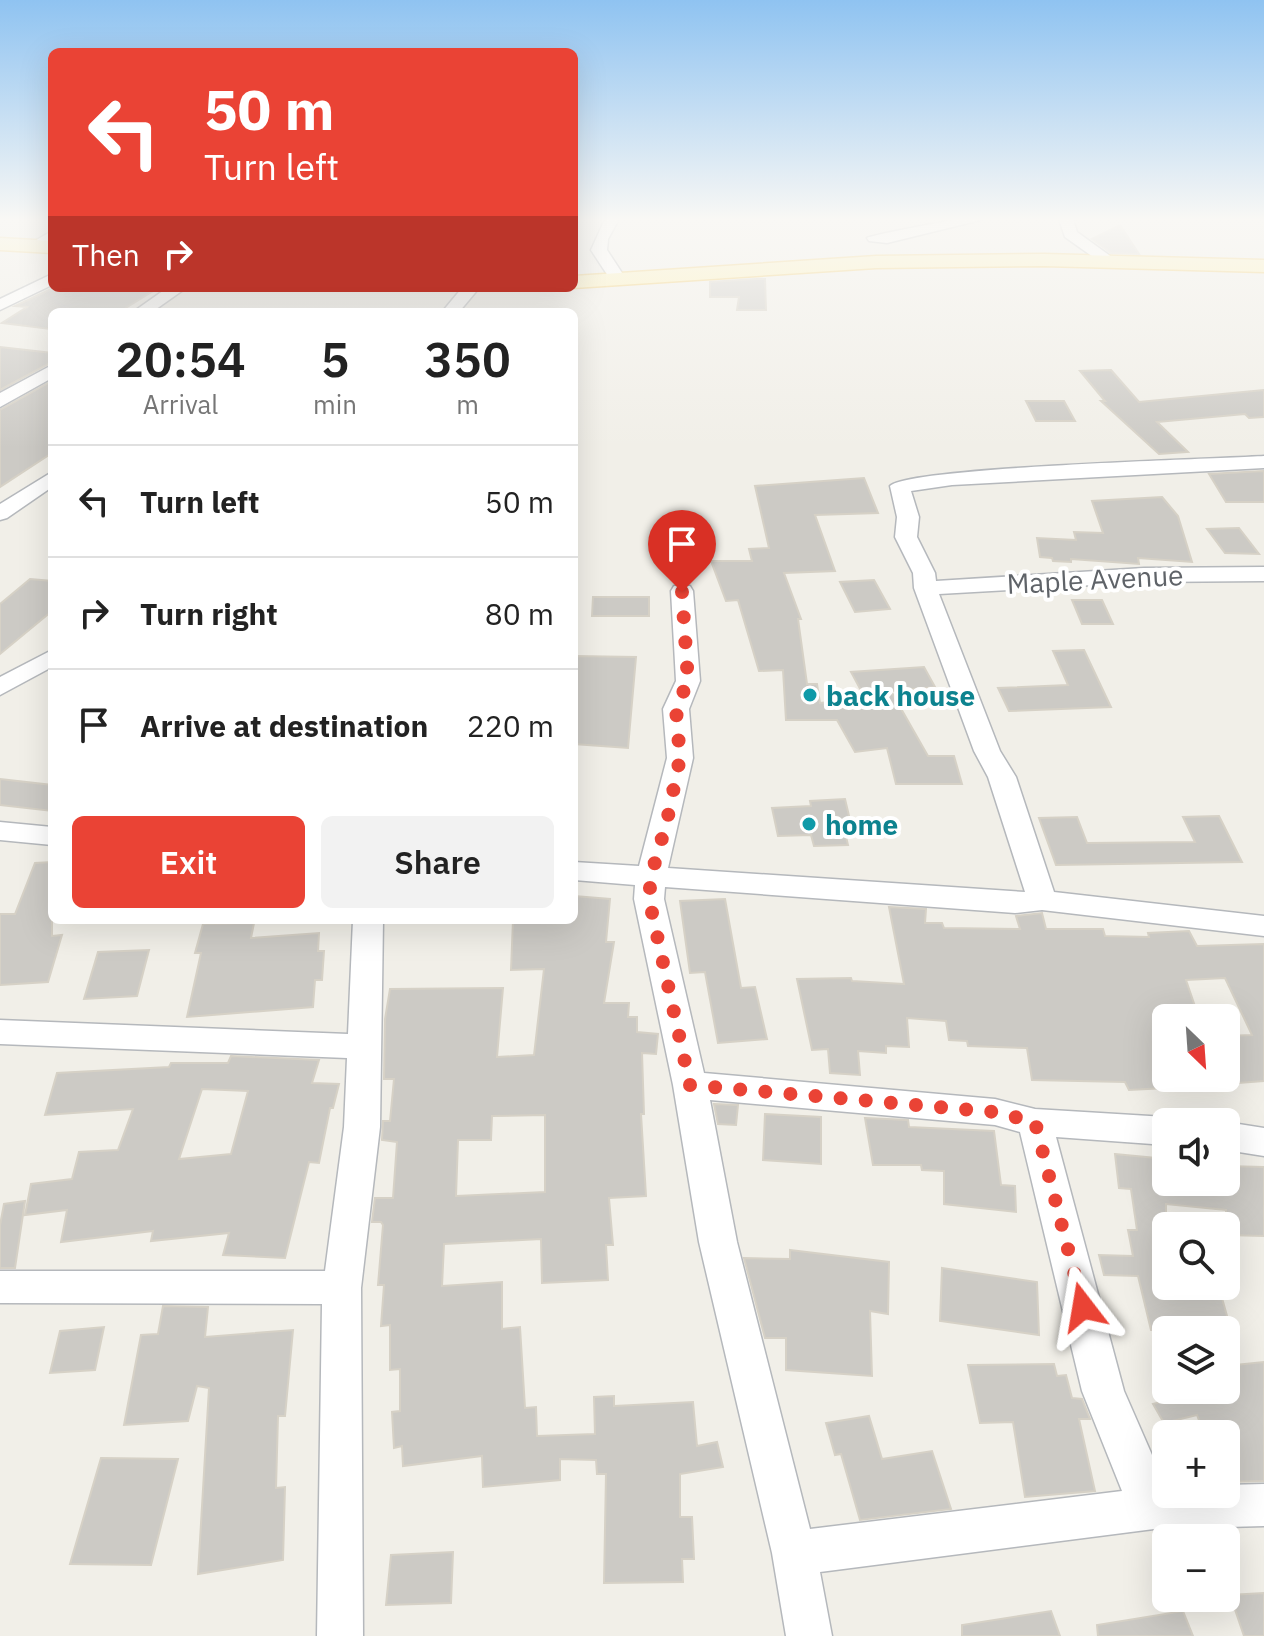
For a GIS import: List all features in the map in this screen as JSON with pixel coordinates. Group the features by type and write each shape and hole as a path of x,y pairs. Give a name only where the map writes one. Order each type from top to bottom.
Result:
{"street":[{"path":"147,308 167,295"},
{"path":"0,401 48,372"},
{"path":"1042,900 1002,777 987,751 925,588 924,573 906,537 908,517 900,486 952,479 1264,462"},
{"path":"0,514 10,500 48,480"},
{"name":"Maple Avenue","path":"925,588 1144,575 1264,574"},
{"path":"682,591 688,681 676,709 680,758 667,821 651,876 649,899 690,1085 718,1242 794,1553 809,1636"},
{"path":"0,687 48,659"},
{"path":"0,831 48,836"},
{"path":"578,871 1015,903 1042,900 1264,926"},
{"path":"340,1636 342,1288 362,1127 368,924"},
{"path":"0,1032 257,1040 366,1047"},
{"path":"690,1085 995,1112 1035,1122 1152,1130"},
{"path":"1035,1122 1103,1391 1152,1505"},
{"path":"1240,1138 1264,1142"},
{"path":"0,1287 342,1288"},
{"path":"1240,1506 1264,1505"},
{"path":"794,1553 1154,1508"}],"building":[{"path":"37,295 146,295 126,308 48,308 48,329 2,323 27,307 15,306"},
{"path":"766,295 766,310 737,310 739,297 710,297"},
{"path":"0,347 48,353 48,364 0,390"},
{"path":"1111,370 1139,402 1264,390 1264,417 1249,418 1245,414 1157,422 1188,452 1159,454 1101,401 1105,401 1080,371"},
{"path":"48,383 48,456 0,487 0,410"},
{"path":"1026,401 1064,401 1075,421 1036,421"},
{"path":"1264,471 1264,502 1226,502 1209,474"},
{"path":"864,478 878,513 815,515 835,571 784,573 801,619 798,619 807,684 817,684 820,703 865,698 851,672 924,667 935,687 891,691 928,756 954,756 962,784 896,784 887,748 855,752 837,720 786,720 783,670 759,671 738,600 726,601 711,561 752,561 749,549 769,548 755,486"},
{"path":"1162,497 1178,516 1192,562 1138,558 1139,564 1071,559 1071,562 1040,557 1037,538 1076,540 1074,532 1103,533 1092,501"},
{"path":"1239,528 1259,554 1225,553 1207,529"},
{"path":"30,579 48,581 48,614 0,654 0,604"},
{"path":"874,580 890,609 855,612 840,582"},
{"path":"593,597 649,597 649,616 592,616"},
{"path":"1072,600 1102,600 1113,624 1082,624"},
{"path":"1084,650 1111,707 1009,711 998,688 1068,685 1053,651"},
{"path":"578,656 636,657 628,748 578,744"},
{"path":"0,779 48,785 48,811 0,805"},
{"name":"home","path":"845,799 850,820 842,820 848,845 814,846 811,835 778,836 772,808 811,806 810,801"},
{"path":"1219,816 1242,862 1056,865 1039,818 1077,817 1087,843 1195,842 1183,817"},
{"path":"48,862 48,924 52,924 52,936 62,935 48,982 0,985 0,914 15,914 35,863"},
{"path":"578,896 610,899 606,942 614,942 604,1003 629,1003 628,1017 637,1017 637,1032 658,1034 656,1054 642,1053 644,1114 641,1114 646,1196 609,1198 613,1245 606,1245 608,1280 542,1283 541,1239 444,1244 442,1286 502,1282 502,1329 520,1327 525,1408 536,1407 537,1436 595,1434 594,1397 614,1396 614,1406 693,1402 697,1446 717,1442 723,1467 680,1474 680,1517 692,1517 694,1559 682,1559 683,1582 604,1583 606,1474 597,1474 596,1460 560,1459 560,1480 483,1487 482,1456 403,1466 402,1446 394,1448 392,1412 400,1411 400,1369 390,1370 390,1325 381,1326 384,1285 378,1285 383,1225 372,1222 375,1198 393,1198 397,1142 382,1140 383,1121 390,1121 394,1079 384,1079 385,1019 390,989 503,988 497,1057 534,1055 544,969 511,970 513,924 578,924","holes":["545,1115 545,1192 456,1196 458,1140 491,1140 492,1116"]},
{"path":"725,899 741,988 755,987 767,1039 718,1043 705,972 690,973 680,901"},
{"path":"889,907 926,909 925,923 942,923 944,928 1020,929 1016,916 1042,913 1046,929 1103,929 1105,936 1149,937 1148,933 1189,931 1197,946 1264,944 1264,1081 1240,1083 1240,1035 1252,1035 1240,1004 1225,978 1186,980 1194,1004 1152,1004 1152,1089 1129,1090 1125,1082 1032,1080 1027,1048 968,1046 967,1041 949,1040 946,1021 907,1018 909,1047 886,1046 886,1053 858,1051 860,1075 830,1073 828,1049 812,1050 797,979 851,978 852,981 904,984"},
{"path":"203,924 254,924 251,938 319,933 318,951 324,951 322,980 315,980 313,1007 187,1017 201,953 195,953"},
{"path":"149,950 137,996 84,999 98,952"},
{"path":"231,1056 319,1060 312,1083 339,1084 333,1108 330,1108 319,1163 309,1162 285,1258 223,1255 229,1233 151,1241 153,1231 61,1242 67,1210 25,1215 31,1184 72,1179 79,1152 118,1150 133,1109 45,1115 57,1073 169,1067 171,1063 228,1063","holes":["202,1089 248,1091 231,1154 179,1159"]},
{"path":"714,1104 738,1105 736,1125 718,1124"},
{"path":"765,1114 821,1117 821,1164 763,1160"},
{"path":"865,1118 908,1120 909,1127 994,1131 1001,1185 1015,1186 1016,1212 944,1204 944,1171 922,1170 921,1165 873,1165"},
{"path":"1115,1154 1152,1158 1152,1196 1240,1196 1240,1166 1264,1167 1264,1236 1240,1235 1240,1212 1166,1204 1166,1212 1152,1212 1152,1300 1223,1300 1227,1316 1152,1316 1151,1330 1138,1276 1104,1275 1099,1255 1133,1256 1128,1230 1137,1230 1131,1189 1119,1188"},
{"path":"25,1201 15,1268 0,1268 0,1225 4,1204"},
{"path":"790,1250 889,1262 888,1314 870,1311 872,1376 786,1370 786,1338 765,1338 744,1258 790,1259"},
{"path":"942,1268 1037,1282 1039,1335 940,1321"},
{"path":"163,1306 208,1307 205,1337 293,1330 285,1416 278,1416 276,1488 285,1487 283,1560 198,1574 209,1388 197,1386 188,1421 124,1425 141,1335 158,1334"},
{"path":"104,1327 95,1370 50,1373 60,1331"},
{"path":"1264,1362 1264,1481 1240,1482 1240,1420 1199,1420 1197,1415 1162,1420 1153,1404 1240,1404 1240,1365"},
{"path":"1054,1364 1057,1376 1066,1375 1072,1398 1082,1399 1090,1419 1079,1419 1095,1491 1025,1497 1013,1422 980,1423 968,1365"},
{"path":"869,1416 882,1459 932,1451 951,1509 860,1520 841,1454 835,1455 826,1423"},
{"path":"101,1458 178,1459 151,1565 70,1564"},
{"path":"453,1552 451,1603 386,1605 391,1555"},
{"path":"1264,1593 1264,1636 1244,1636 1236,1612 1240,1612 1240,1594"},
{"path":"1051,1611 1060,1636 962,1636 962,1625"},
{"path":"1183,1612 1193,1636 1098,1636 1097,1625"}],"place":[{"name":"back house","path":"810,695"},
{"name":"home","path":"809,824"}],"route":[{"path":"682,592 688,681 676,709 680,758 667,821 651,876 649,899 690,1085 995,1112 1035,1122 1083,1307"}]}
